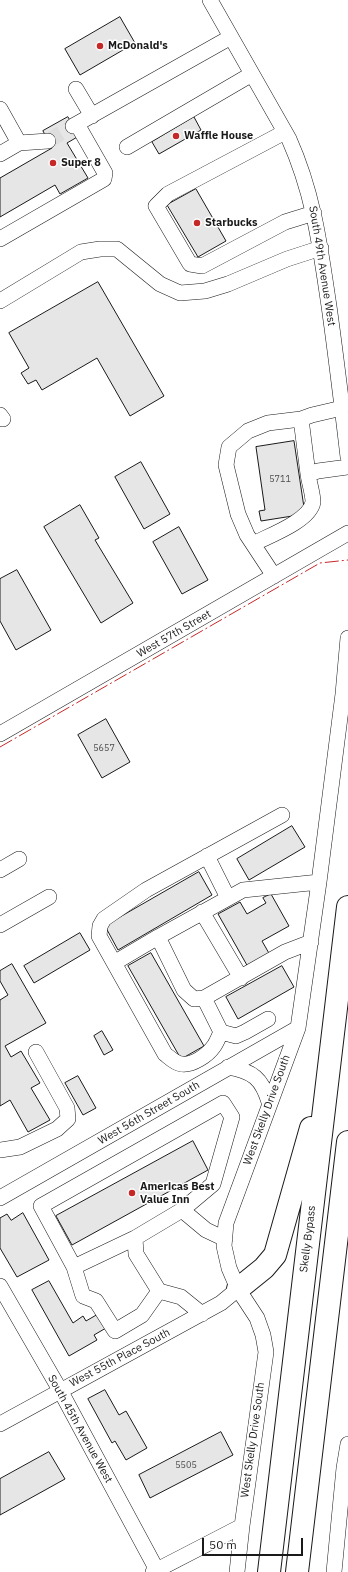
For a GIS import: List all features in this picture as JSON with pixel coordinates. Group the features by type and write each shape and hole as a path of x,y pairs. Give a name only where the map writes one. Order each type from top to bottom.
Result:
{"highway":[{"name":"Skelly Bypass","path":"269,1572 348,907"},
{"path":"238,1289 264,1268 275,1255 329,1066"},
{"path":"297,1572 348,1142"}],"street":[{"name":"South 49th Avenue West","path":"213,3 285,132 299,163 314,213 321,248 342,408"},
{"path":"0,239 104,179 105,173 75,125 231,37"},
{"path":"127,147 252,74"},
{"path":"76,89 92,116"},
{"path":"0,109 19,143"},
{"path":"285,132 168,194 156,206 190,264 202,266 285,222 314,213"},
{"path":"0,154 19,143 48,141"},
{"path":"0,301 82,252 100,248 117,249 160,284 180,293 205,291 228,284 287,259 321,248"},
{"path":"274,576 247,535 238,514 226,465 229,447 248,431 268,423 301,420 312,415 342,408 348,457"},
{"path":"253,544 300,521 309,510 313,502 301,420"},
{"path":"308,474 318,471 348,467"},
{"name":"West 57th Street","path":"0,734 348,533"},
{"name":"West Skelly Drive South","path":"237,1572 266,1352 263,1335 257,1318 238,1289 229,1268 224,1246 226,1223 269,1102 298,1028 319,882 342,702 348,638"},
{"path":"221,1032 214,1047 202,1057 190,1063 181,1064 173,1061 165,1054 99,936 100,926 104,918 146,890 282,815"},
{"path":"207,856 228,898"},
{"path":"0,870 19,859"},
{"path":"114,963 242,890 319,882"},
{"path":"0,924 49,897"},
{"path":"202,912 241,978"},
{"path":"158,937 184,990 194,999 204,998 285,952 311,942"},
{"path":"204,998 221,1032 236,1036 268,1019"},
{"name":"West 56th Street South","path":"0,1198 298,1028"},
{"path":"0,1150 20,1147 57,1129 68,1119 67,1108 36,1052"},
{"path":"228,1067 247,1071 254,1076 263,1087 269,1102"},
{"path":"74,1266 134,1238 182,1210 214,1184 232,1117 223,1103 41,1206 74,1266 83,1296 96,1301 115,1331 142,1315 159,1291"},
{"path":"182,1210 206,1230 225,1239"},
{"path":"134,1238 136,1254 159,1291 181,1297 202,1314"},
{"name":"South 45th Avenue West","path":"0,1286 60,1390 156,1571"},
{"name":"West 55th Place South","path":"0,1424 202,1314 221,1303 238,1289"},
{"path":"334,1572 348,1444"},
{"path":"156,1571 242,1526"}],"building":[{"name":"McDonald's","path":"120,17 135,43 80,75 65,49"},
{"name":"Super 8","path":"68,117 79,136 67,143 88,178 60,194 55,185 0,217 0,178 52,148 43,131"},
{"name":"Waffle House","path":"194,117 201,130 159,154 152,142"},
{"name":"Starbucks","path":"196,189 226,241 198,257 167,205"},
{"path":"98,282 164,396 130,416 97,358 42,390 36,380 28,384 21,373 29,368 9,333"},
{"path":"294,441 305,514 261,521 259,511 265,510 256,447"},
{"path":"141,462 170,514 144,529 115,477"},
{"path":"80,505 99,538 95,540 133,603 101,623 44,527"},
{"path":"179,527 208,580 182,594 153,542"},
{"path":"17,570 51,630 16,650 0,621 0,579"},
{"path":"106,719 130,762 102,778 78,735"},
{"path":"292,826 305,847 249,880 237,859"},
{"path":"199,872 212,895 118,950 105,926"},
{"path":"271,894 289,926 262,941 270,955 248,967 218,914 240,902 247,914 266,903 263,898"},
{"path":"80,933 90,950 34,983 24,966"},
{"path":"151,953 204,1046 181,1059 128,966"},
{"path":"12,964 46,1023 5,1046 11,1057 21,1051 40,1083 31,1088 50,1120 28,1132 10,1100 0,1106 0,1000 8,995 0,981 0,971"},
{"path":"282,966 294,987 238,1019 226,997"},
{"path":"102,1031 113,1050 104,1055 94,1036"},
{"path":"78,1076 96,1108 83,1115 65,1083"},
{"name":"Americas Best Value Inn","path":"193,1141 208,1170 72,1245 56,1216"},
{"path":"23,1213 49,1260 17,1277 0,1248 0,1218 7,1214 11,1220"},
{"path":"49,1281 73,1323 83,1316 86,1321 98,1314 106,1328 94,1335 97,1340 69,1356 32,1290"},
{"path":"105,1390 119,1415 126,1411 147,1448 126,1460 115,1441 112,1443 88,1399"},
{"path":"221,1432 233,1455 150,1498 139,1475"},
{"path":"49,1452 65,1479 0,1515 0,1479"}],"tunnel":[{"path":"48,141 73,126"}],"power":[{"path":"0,747 320,563 348,560"}],"place":[{"name":"McDonald's","path":"100,46"},
{"name":"Waffle House","path":"176,136"},
{"name":"Super 8","path":"53,163"},
{"name":"Starbucks","path":"197,223"},
{"name":"Americas Best Value Inn","path":"132,1193"}]}
